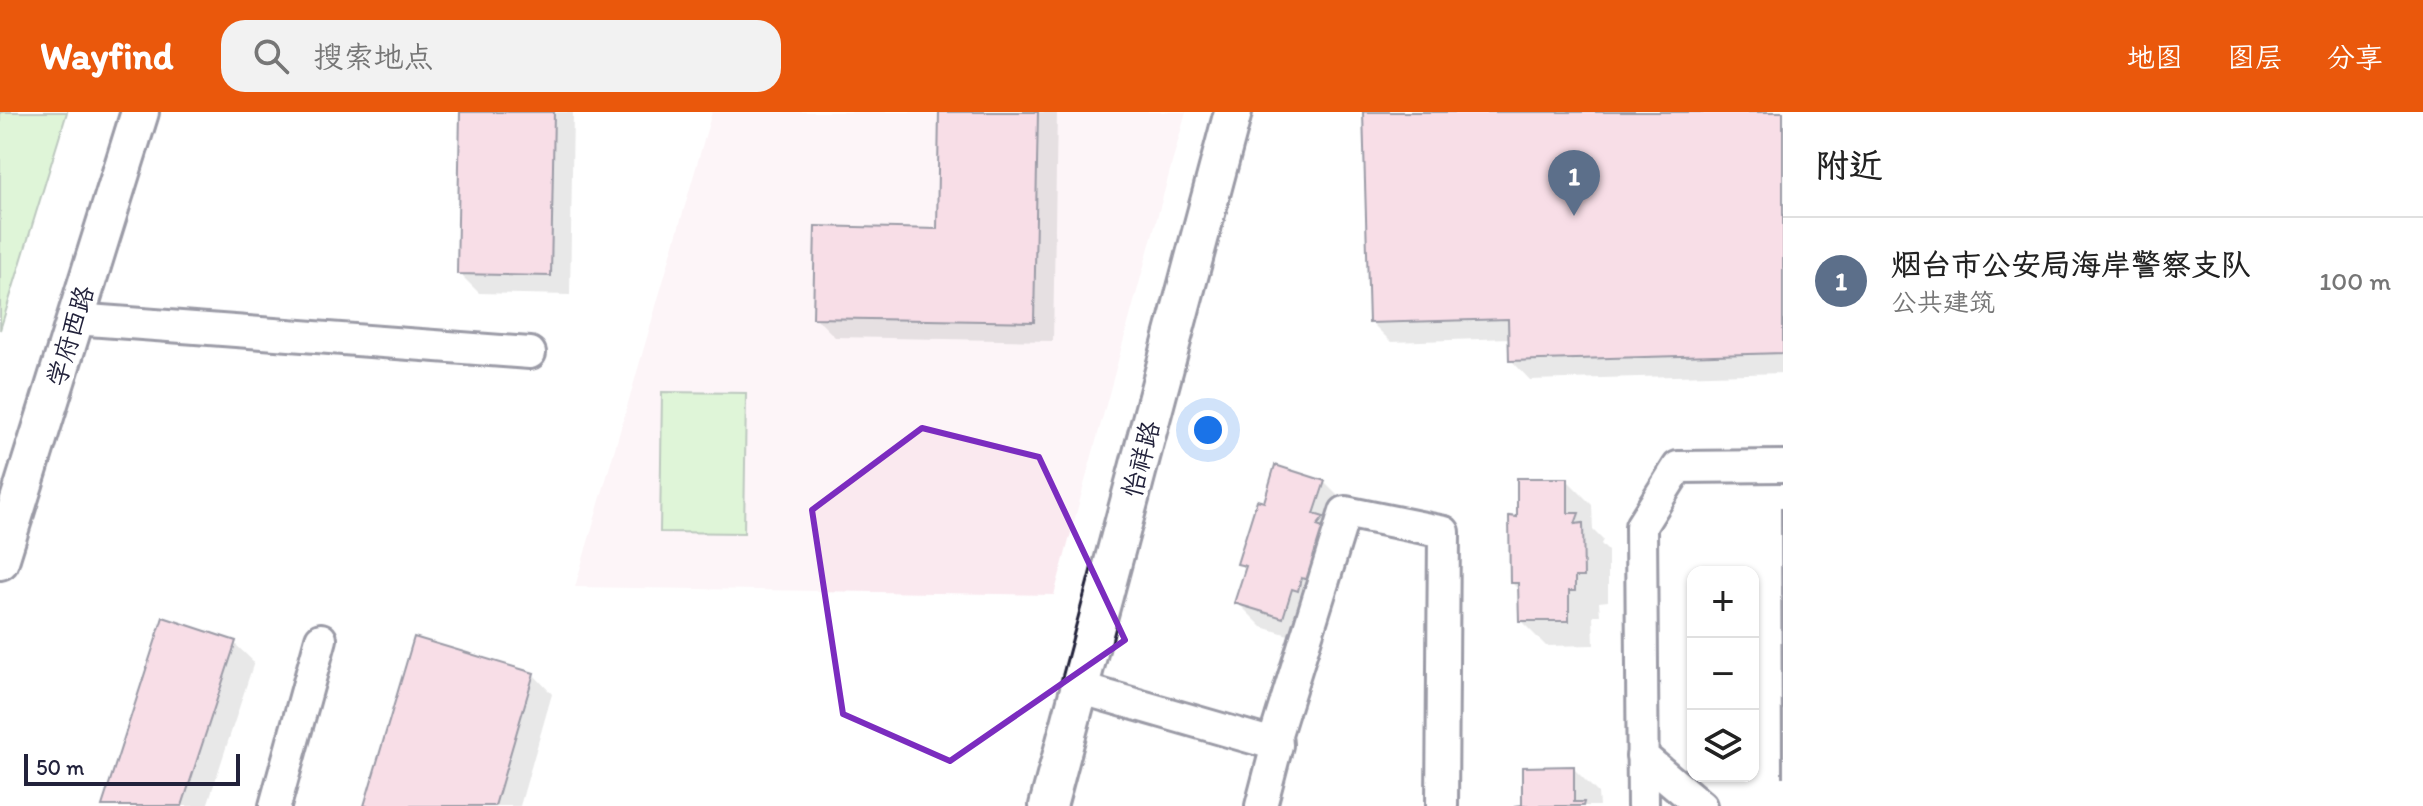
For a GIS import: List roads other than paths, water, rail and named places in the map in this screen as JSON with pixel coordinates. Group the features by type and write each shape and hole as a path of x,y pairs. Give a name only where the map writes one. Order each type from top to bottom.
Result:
{"street":[{"name":"学府西路","path":"0,561 140,112"},
{"name":"怡祥路","path":"1048,806 1233,112"},
{"path":"75,319 530,353"},
{"path":"1643,806 1641,526 1678,467 1783,466"},
{"path":"1261,806 1277,745 1276,734 1345,512 1444,532 1442,806"},
{"path":"275,806 321,639"},
{"path":"1079,688 1277,745"},
{"path":"1642,756 1701,806"}],"place":[{"name":"烟台市公安局海岸警察支队","path":"1574,216"}]}
